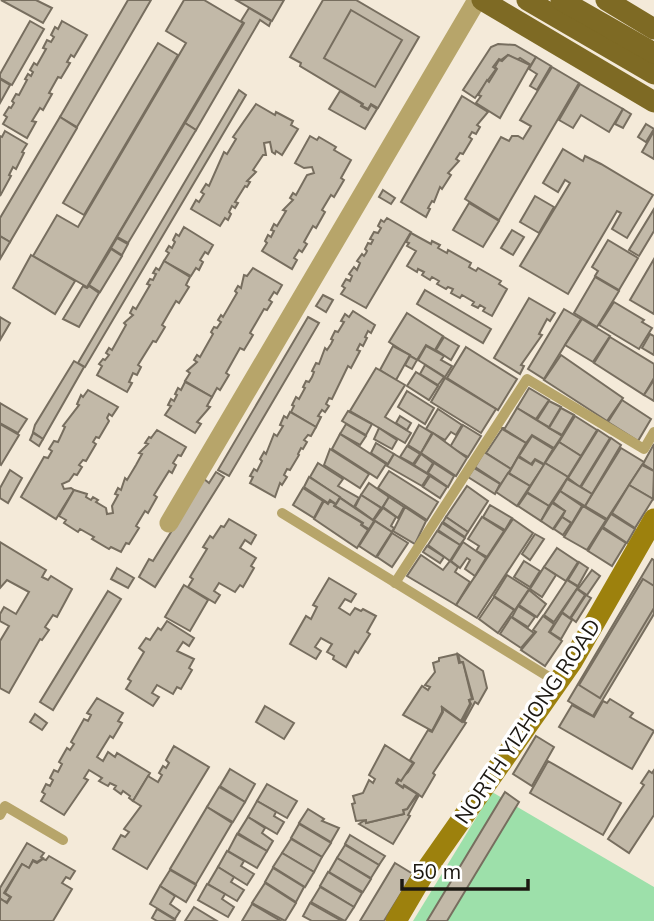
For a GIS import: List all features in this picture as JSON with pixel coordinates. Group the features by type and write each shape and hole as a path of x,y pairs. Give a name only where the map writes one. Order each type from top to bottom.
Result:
{"main road":[{"path":"480,0 654,102"},
{"path":"527,0 654,74"},
{"path":"561,0 654,53"},
{"path":"606,0 654,29"}],"street":[{"path":"169,523 480,0"},
{"name":"NORTH YIZHONG ROAD","path":"396,921 426,870 572,662 654,519"}],"lane":[{"path":"395,583 527,379 644,449 654,432"},
{"path":"282,513 558,682"},
{"path":"0,814 5,806 62,840"}],"green space":[{"path":"492,792 654,887 654,921 413,921"}],"building":[{"path":"1,0 36,0 52,8 43,23"},
{"path":"128,0 151,0 77,127 60,117"},
{"path":"184,0 204,0 243,23 87,287 33,256 57,215 78,227 186,43 166,31"},
{"path":"236,0 284,0 272,21"},
{"path":"323,0 356,0 419,37 378,108 371,104 368,109 362,106 363,104 300,66 301,63 290,57"},
{"path":"249,8 271,21 269,26 260,20 196,130 185,123 244,23 241,21"},
{"path":"351,10 402,40 375,87 324,58"},
{"path":"30,21 44,29 12,85 0,78 0,74"},
{"path":"62,21 87,35 74,57 71,55 67,62 70,63 61,78 58,77 43,110 40,108 32,121 36,122 27,138 3,124 7,117 4,115 14,103 12,101 16,94 19,95 28,74 31,76 33,72 30,70 34,63 37,65 46,49 43,48 47,40 51,42 54,37 51,35 55,27 58,29"},
{"path":"158,43 178,55 84,215 63,203"},
{"path":"498,44 515,45 536,57 531,65 508,55 499,59 493,67 496,69 475,98 463,90 491,47"},
{"path":"508,55 530,65 500,118 476,103 487,80 489,82 497,69 495,67 499,60 502,61"},
{"path":"536,57 551,66 537,90 530,86 537,74 529,69"},
{"path":"552,67 579,83 499,220 465,199 501,137 509,141 512,136 523,139 531,126 520,120"},
{"path":"0,79 10,85 0,103"},
{"path":"580,84 623,109 609,132 581,115 573,128 559,120"},
{"path":"239,90 246,95 85,367 78,363"},
{"path":"340,91 368,110 371,105 377,109 365,129 329,109"},
{"path":"462,96 488,112 477,125 480,127 476,134 472,132 469,137 472,139 463,154 460,153 456,159 459,161 448,173 451,175 442,189 440,187 426,217 401,202"},
{"path":"256,104 293,121 291,125 298,129 282,155 276,151 275,154 272,152 270,142 264,143 266,155 263,155 253,170 256,172 247,181 250,182 235,202 238,203 235,208 232,206 228,220 225,218 220,226 191,209 196,200 199,202 204,194 201,192 206,184 209,186 224,152 227,154 236,139 233,137"},
{"path":"623,109 631,114 623,128 615,124"},
{"path":"60,117 77,128 10,242 0,236 0,218"},
{"path":"185,123 196,130 128,243 117,237"},
{"path":"646,124 654,129 646,142 638,137"},
{"path":"5,131 27,144 0,196 0,136 2,137"},
{"path":"654,131 654,159 642,152"},
{"path":"310,136 317,140 319,137 351,160 341,178 344,180 334,197 331,195 316,228 313,226 304,242 307,244 294,258 297,260 292,269 262,251 268,235 271,237 274,231 271,230 274,224 277,226 286,211 283,210 293,200 290,198 293,193 296,195 307,175 314,173 312,167 304,168 295,163"},
{"path":"563,149 583,161 585,156 601,164 653,195 627,238 612,229 621,213 617,211 568,294 520,266 570,183 565,180 558,192 543,183"},
{"path":"383,190 395,198 391,204 379,197"},
{"path":"535,196 554,207 539,233 520,222"},
{"path":"469,203 499,221 483,247 453,230"},
{"path":"654,209 654,231 639,256 629,250"},
{"path":"387,218 411,232 366,308 341,294 345,288 342,286 346,279 350,281 352,276 349,274 354,267 357,270 360,263 357,261 366,253 365,249 368,243 371,244 373,240 370,239 374,232 378,233 381,228 378,226 381,220 384,222"},
{"path":"184,227 213,245 208,254 205,252 200,260 203,262 199,270 196,268 191,276 164,261 169,253 166,251 169,246 172,248 175,242 173,240 176,234 179,236"},
{"path":"512,230 524,237 513,255 501,248"},
{"path":"411,233 431,244 432,241 440,245 438,248 447,253 448,250 471,263 469,267 476,271 478,268 501,281 499,284 507,289 492,316 483,311 485,308 480,305 478,308 472,305 474,302 462,295 460,298 451,293 453,289 446,289 437,284 439,281 422,275 424,272 418,269 417,272 407,266 416,251 407,246 409,243 406,242"},
{"path":"0,236 10,242 0,259"},
{"path":"117,238 128,244 122,255 111,248"},
{"path":"608,240 638,258 619,290 595,276 598,271 592,267"},
{"path":"111,249 122,256 100,292 89,285"},
{"path":"31,255 75,281 55,314 13,288"},
{"path":"654,259 654,314 630,300"},
{"path":"164,261 190,277 186,285 189,287 179,303 176,301 162,325 165,327 138,365 141,367 137,375 133,373 127,392 97,375 102,366 99,364 109,355 106,353 109,348 112,350 126,325 124,323 133,315 130,313 133,307 136,309 150,285 147,284 156,274 153,273 156,268 159,270"},
{"path":"253,268 282,285 277,294 274,292 269,300 272,302 267,310 264,309 250,333 253,335 244,350 240,348 220,390 217,388 212,397 185,381 190,373 187,371 197,362 194,360 197,355 200,357 214,327 217,328 221,322 218,320 221,315 223,317 237,293 235,291 238,286 241,288 244,275 247,276"},
{"path":"595,277 619,291 597,327 574,313"},
{"path":"83,286 89,286 99,293 79,327 63,319"},
{"path":"425,290 491,329 483,343 417,304"},
{"path":"323,295 333,300 326,312 316,306"},
{"path":"529,298 555,313 550,321 547,319 539,334 542,335 521,365 524,366 520,374 494,358"},
{"path":"614,302 652,328 639,349 599,325"},
{"path":"564,309 581,319 544,379 528,369"},
{"path":"353,311 375,325 371,333 368,331 363,346 360,344 357,350 360,351 351,368 348,366 332,399 329,398 326,404 329,406 318,416 321,417 316,427 291,412 294,406 292,405 296,397 299,399 306,381 309,382 312,377 316,363 319,364 325,348 327,350 331,344 335,331 338,332 344,322 341,321 345,314 349,317"},
{"path":"407,313 443,336 435,350 426,345 417,360 389,342"},
{"path":"0,317 10,323 0,340"},
{"path":"308,317 319,323 229,476 218,470"},
{"path":"582,319 610,336 593,362 565,345"},
{"path":"650,334 654,336 654,355 642,348"},
{"path":"444,337 459,346 451,360 436,350"},
{"path":"610,337 654,364 654,378 644,395 594,363"},
{"path":"393,346 410,355 396,380 380,370"},
{"path":"426,346 444,356 441,360 452,366 445,377 418,360"},
{"path":"466,347 517,379 498,410 447,378"},
{"path":"561,355 623,398 607,421 544,380"},
{"path":"410,356 417,360 412,369 405,365"},
{"path":"74,361 84,367 43,439 33,432 35,425"},
{"path":"425,365 444,377 438,385 420,374"},
{"path":"376,368 405,385 385,417 411,433 405,443 350,411"},
{"path":"416,372 438,386 429,400 407,386"},
{"path":"445,378 496,409 481,433 431,402"},
{"path":"654,380 654,401 644,395"},
{"path":"185,382 212,397 207,406 210,407 197,422 201,424 195,433 165,415 171,406 168,405 171,399 174,401 178,388 181,390"},
{"path":"529,388 549,400 536,419 517,408"},
{"path":"88,390 118,407 112,416 109,414 109,421 99,438 96,437 93,442 96,444 86,461 83,460 79,465 82,467 77,475 74,474 69,481 62,484 64,489 74,490 56,519 21,497 44,457 48,458 54,441 58,442 65,427 63,426 79,405 77,404 81,395 83,397"},
{"path":"407,391 434,408 425,424 398,407"},
{"path":"622,400 651,419 638,441 608,422"},
{"path":"549,401 561,407 549,427 537,420"},
{"path":"0,403 27,419 18,433 0,423"},
{"path":"517,408 562,436 554,448 532,435 526,443 502,428 505,428"},
{"path":"561,408 574,415 562,435 549,428"},
{"path":"438,409 462,425 456,435 451,432 445,440 426,429"},
{"path":"348,411 372,424 366,435 342,421"},
{"path":"290,412 316,427 311,436 308,435 304,440 307,442 290,470 287,469 284,475 287,477 282,485 280,483 275,497 250,483 253,477 250,476 254,469 257,471 262,461 260,459 264,452 266,454 274,434 277,436 283,426 280,425 284,416 287,418"},
{"path":"400,416 411,423 407,430 396,423"},
{"path":"575,416 597,430 581,456 559,442"},
{"path":"0,424 19,435 1,465 0,464"},
{"path":"346,424 366,436 360,445 340,434"},
{"path":"419,425 432,433 421,453 408,445"},
{"path":"463,425 481,436 468,457 450,447"},
{"path":"379,428 397,440 392,449 374,439"},
{"path":"502,429 526,443 511,469 486,453"},
{"path":"157,430 186,447 173,463 176,465 172,473 169,471 154,495 157,497 148,513 145,511 136,526 139,528 121,552 111,547 109,549 92,539 94,537 80,529 78,532 64,523 66,520 59,516 74,490 87,494 86,497 91,500 93,497 98,500 96,502 106,508 107,514 113,513 112,506 118,495 115,494 118,488 121,490 125,478 127,480 142,454 139,453 148,444 145,443"},
{"path":"598,430 610,438 580,487 568,478"},
{"path":"33,433 43,439 39,446 30,440"},
{"path":"433,433 467,458 456,476 421,453"},
{"path":"340,434 386,464 377,478 332,449"},
{"path":"532,436 553,449 544,464 535,459 531,464 519,456"},
{"path":"611,438 621,445 592,494 581,487"},
{"path":"559,442 581,456 568,477 545,463"},
{"path":"376,443 394,454 388,464 371,453"},
{"path":"654,444 654,471 643,464"},
{"path":"407,446 420,454 413,464 400,457"},
{"path":"621,448 644,462 607,519 585,506"},
{"path":"330,449 369,474 360,488 324,465"},
{"path":"484,452 511,469 501,484 475,467"},
{"path":"394,454 429,475 422,486 387,466"},
{"path":"421,454 433,463 427,473 414,465"},
{"path":"518,457 532,465 535,460 544,465 530,486 509,473"},
{"path":"318,463 343,479 338,486 359,498 354,507 310,477"},
{"path":"434,463 454,476 448,487 428,473"},
{"path":"545,463 568,477 549,506 527,492"},
{"path":"642,465 654,471 653,499 629,485"},
{"path":"474,468 500,484 495,494 468,477"},
{"path":"10,470 22,478 8,503 0,498 0,488"},
{"path":"389,471 438,502 427,520 378,488"},
{"path":"216,472 224,477 155,587 139,577 149,559 153,561 204,479 209,483"},
{"path":"508,473 530,486 517,506 496,492"},
{"path":"430,476 447,487 440,498 423,487"},
{"path":"309,477 340,497 336,504 330,500 328,503 304,487"},
{"path":"567,479 592,494 585,506 560,491"},
{"path":"369,483 389,497 382,508 361,495"},
{"path":"629,485 653,499 635,528 612,513"},
{"path":"467,486 488,501 468,532 446,517"},
{"path":"303,488 323,501 314,518 293,505"},
{"path":"560,491 582,506 572,523 562,517 565,511 553,502"},
{"path":"527,493 549,506 541,521 518,506"},
{"path":"361,495 381,508 373,520 355,507"},
{"path":"389,497 404,507 398,518 383,507"},
{"path":"340,498 374,521 369,529 335,506"},
{"path":"324,501 335,504 334,506 362,523 368,530 357,548 314,519"},
{"path":"552,503 565,511 553,529 541,521"},
{"path":"490,505 512,518 505,530 483,517"},
{"path":"583,506 606,520 587,550 564,537"},
{"path":"405,507 426,521 415,544 393,531"},
{"path":"383,508 396,517 391,526 394,528 392,532 374,520"},
{"path":"611,514 635,529 627,543 603,527"},
{"path":"446,517 468,532 465,537 443,522"},
{"path":"482,517 504,531 487,557 476,551 479,546 468,539"},
{"path":"562,517 571,523 563,535 554,529"},
{"path":"229,519 256,535 251,544 245,540 240,548 256,558 251,566 254,568 243,587 240,585 235,592 219,583 214,591 220,595 215,603 188,587 193,579 190,577 207,549 203,547 210,536 213,538"},
{"path":"513,519 533,533 477,618 456,605"},
{"path":"375,521 392,532 376,557 359,546"},
{"path":"442,523 465,538 460,545 438,530"},
{"path":"602,528 626,543 612,566 588,551"},
{"path":"437,531 460,545 450,561 428,545"},
{"path":"392,533 408,543 392,567 377,557"},
{"path":"535,534 544,539 530,560 522,554"},
{"path":"0,542 46,570 42,577 48,580 51,576 72,589 57,617 53,615 45,627 49,630 42,640 40,639 9,693 0,688 0,641 9,626 0,621 0,614 4,607 16,614 29,592 7,580 0,588"},
{"path":"463,542 486,558 475,576 465,569 470,560 467,558 460,568 451,561"},
{"path":"427,546 444,557 440,563 423,552"},
{"path":"557,548 578,562 566,581 544,567"},
{"path":"421,555 443,570 450,561 458,567 455,572 470,582 456,605 407,576"},
{"path":"652,559 654,614 593,716 568,701"},
{"path":"524,561 540,571 530,587 514,577"},
{"path":"579,562 588,568 578,586 568,580"},
{"path":"544,567 556,575 542,597 530,589"},
{"path":"117,568 134,578 128,588 111,579"},
{"path":"592,570 600,576 587,595 578,589"},
{"path":"507,575 529,589 515,610 494,596"},
{"path":"329,578 356,594 351,602 345,599 339,608 350,615 355,608 376,616 367,632 370,634 358,653 355,651 346,667 333,659 334,656 327,652 332,644 321,638 315,647 321,651 316,659 290,644 306,616 311,619 317,607 313,605"},
{"path":"643,579 654,586 654,608 600,698 579,685"},
{"path":"567,580 578,587 554,622 544,615"},
{"path":"184,585 208,600 190,631 165,617"},
{"path":"577,589 585,595 570,618 562,612"},
{"path":"529,590 546,604 537,617 519,605"},
{"path":"108,591 121,599 53,710 40,702"},
{"path":"586,595 591,598 576,622 571,618"},
{"path":"494,597 514,610 498,633 479,619"},
{"path":"518,606 535,617 528,627 512,617"},
{"path":"562,613 572,620 561,639 550,632"},
{"path":"543,616 554,624 549,632 562,641 545,666 521,650 536,632 533,630"},
{"path":"511,617 534,633 521,648 500,634"},
{"path":"167,621 194,638 189,646 183,642 177,651 194,659 189,668 192,670 181,689 177,687 173,694 157,685 152,693 159,697 153,706 126,689 131,681 128,679 144,652 139,648 146,638 150,640"},
{"path":"457,654 459,663 463,662 472,699 469,700 470,704 461,721 442,707 432,731 403,715 422,686 428,690 430,687 425,685 435,672 433,663 439,661 439,658"},
{"path":"458,654 483,671 487,688 478,704 475,702 464,722 466,723 433,773 435,775 422,797 419,795 393,844 359,824 365,820 366,823 404,814 403,810 407,809 418,794 396,783 414,763 410,760 428,730 432,732 443,712 442,708 462,722 471,704 469,700 473,699 463,662 460,662"},
{"path":"97,698 123,713 118,721 122,723 97,757 103,761 108,752 115,757 117,753 150,773 133,801 123,791 121,794 114,789 116,786 110,783 108,786 99,781 102,778 89,770 84,778 88,780 64,815 41,801 45,794 42,792 46,784 50,786 54,770 58,772 62,764 59,762 67,748 70,750 74,744 71,742 84,719 88,721 91,715 87,713"},
{"path":"610,699 633,713 630,717 654,731 632,769 559,727 572,705 594,717 603,701 607,703"},
{"path":"265,706 294,723 284,739 256,722"},
{"path":"35,714 47,723 42,730 30,722"},
{"path":"536,736 554,747 532,786 513,774"},
{"path":"385,745 413,763 401,781 398,779 396,783 417,794 407,809 403,810 404,814 366,823 366,820 356,821 353,796 363,793 369,780 373,783 375,779 369,775"},
{"path":"174,746 209,767 147,869 113,849 121,835 125,837 129,832 124,829 141,806 133,801 148,776 158,782 162,775 159,773 163,766 166,768 169,763 166,760"},
{"path":"548,761 621,803 603,835 530,793"},
{"path":"230,769 255,784 245,802 220,786"},
{"path":"654,770 654,815 629,853 608,839 644,785 641,783 649,771 652,773"},
{"path":"267,784 297,801 287,818 257,801"},
{"path":"219,787 245,802 233,822 207,807"},
{"path":"505,792 519,802 447,921 427,921"},
{"path":"257,801 276,812 274,816 284,822 277,834 248,817"},
{"path":"207,807 232,823 196,884 170,869"},
{"path":"308,809 324,819 322,821 339,828 331,842 299,823"},
{"path":"248,817 265,828 262,833 273,841 267,851 238,833"},
{"path":"299,824 331,843 322,857 291,838"},
{"path":"237,834 267,851 257,868 228,851"},
{"path":"350,835 385,856 379,865 345,844"},
{"path":"291,839 322,857 314,872 282,853"},
{"path":"27,843 44,853 41,857 43,858 37,862 33,860 29,868 22,864 4,893 10,897 7,902 0,900 0,888"},
{"path":"345,845 379,865 371,878 337,858"},
{"path":"227,851 244,861 241,866 254,874 247,885 218,867"},
{"path":"282,853 314,872 305,887 273,867"},
{"path":"49,856 75,871 70,879 66,877 62,883 72,889 53,921 0,921 0,901 1,899 7,903 11,897 5,893 22,864 29,868 33,861 37,863"},
{"path":"337,858 371,879 363,892 329,872"},
{"path":"395,863 413,874 384,921 360,921"},
{"path":"218,867 234,877 231,882 244,890 237,901 208,884"},
{"path":"273,868 304,887 296,902 265,882"},
{"path":"170,870 196,885 186,902 160,886"},
{"path":"328,872 362,893 354,907 320,886"},
{"path":"265,883 296,903 285,921 252,903"},
{"path":"207,884 225,894 222,899 234,907 228,917 198,900"},
{"path":"160,886 175,896 170,904 180,911 175,919 150,904"},
{"path":"320,887 354,907 345,921 311,902"},
{"path":"310,903 342,921 312,921 303,916"},
{"path":"252,904 281,921 242,921"},
{"path":"194,907 217,921 185,921"},
{"path":"157,909 175,920 157,921 152,918"}]}
